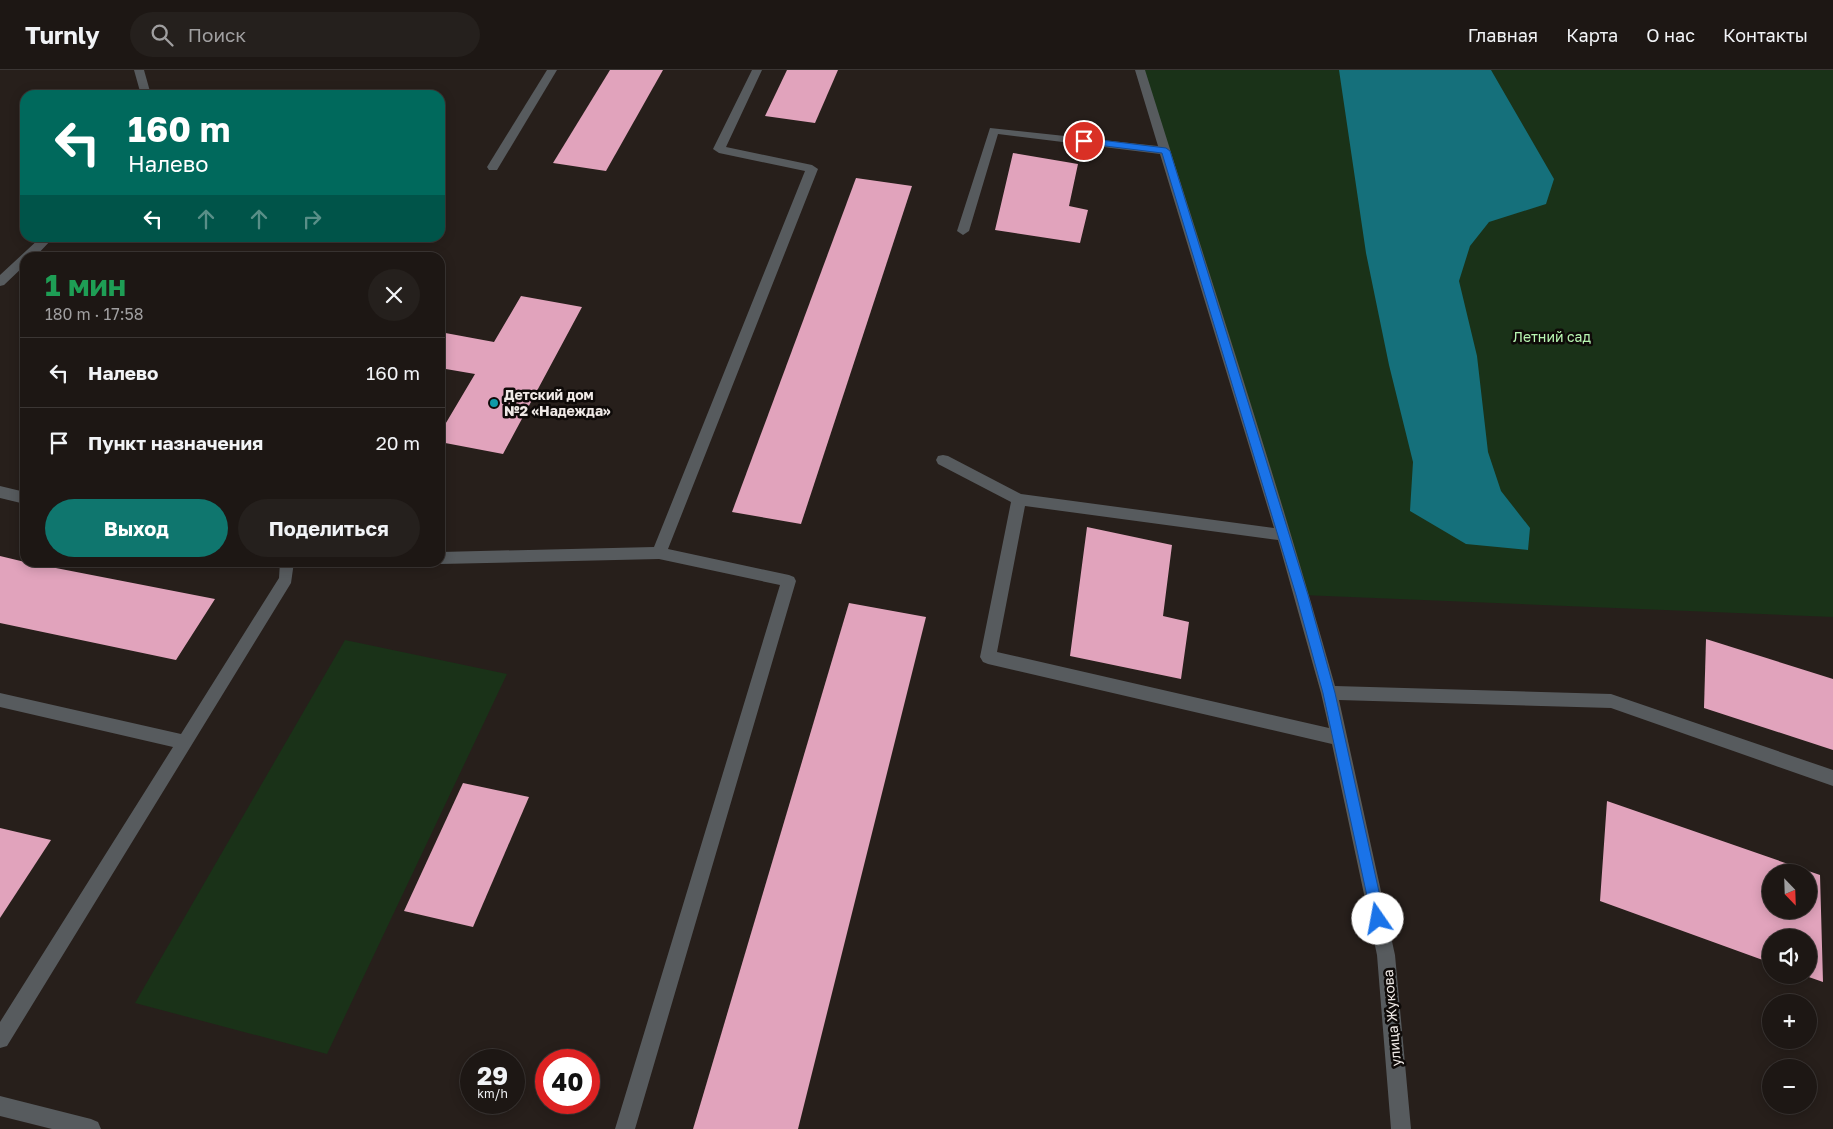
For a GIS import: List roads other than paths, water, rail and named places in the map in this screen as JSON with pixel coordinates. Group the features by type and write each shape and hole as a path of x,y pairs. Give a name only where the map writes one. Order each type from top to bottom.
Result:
{"street":[{"path":"139,70 145,90"},
{"path":"493,168 552,70"},
{"path":"659,552 812,170 719,149 757,70"},
{"name":"улица Жукова","path":"1140,70 1284,535 1329,693 1386,955 1401,1129"},
{"path":"963,230 994,130 1166,151"},
{"path":"32,252 43,242"},
{"path":"0,282 20,263"},
{"path":"942,460 1018,499 1284,535"},
{"path":"0,492 20,497"},
{"path":"1018,499 988,657 1339,738"},
{"path":"445,558 659,552 789,581 625,1129"},
{"path":"0,1039 286,579 287,567"},
{"path":"1329,693 1611,701 1833,778"},
{"path":"0,700 184,742"},
{"path":"0,1106 90,1129"}],"water":[{"path":"1339,70 1491,70 1554,179 1546,204 1489,222 1470,246 1459,281 1477,356 1488,452 1501,491 1530,528 1528,550 1466,544 1410,511 1413,462 1389,365 1366,253"}],"place":[{"name":"Детский дом №2 «Надежда»","path":"494,403"}],"park label":[{"name":"Летний сад","path":"1552,337"}]}
